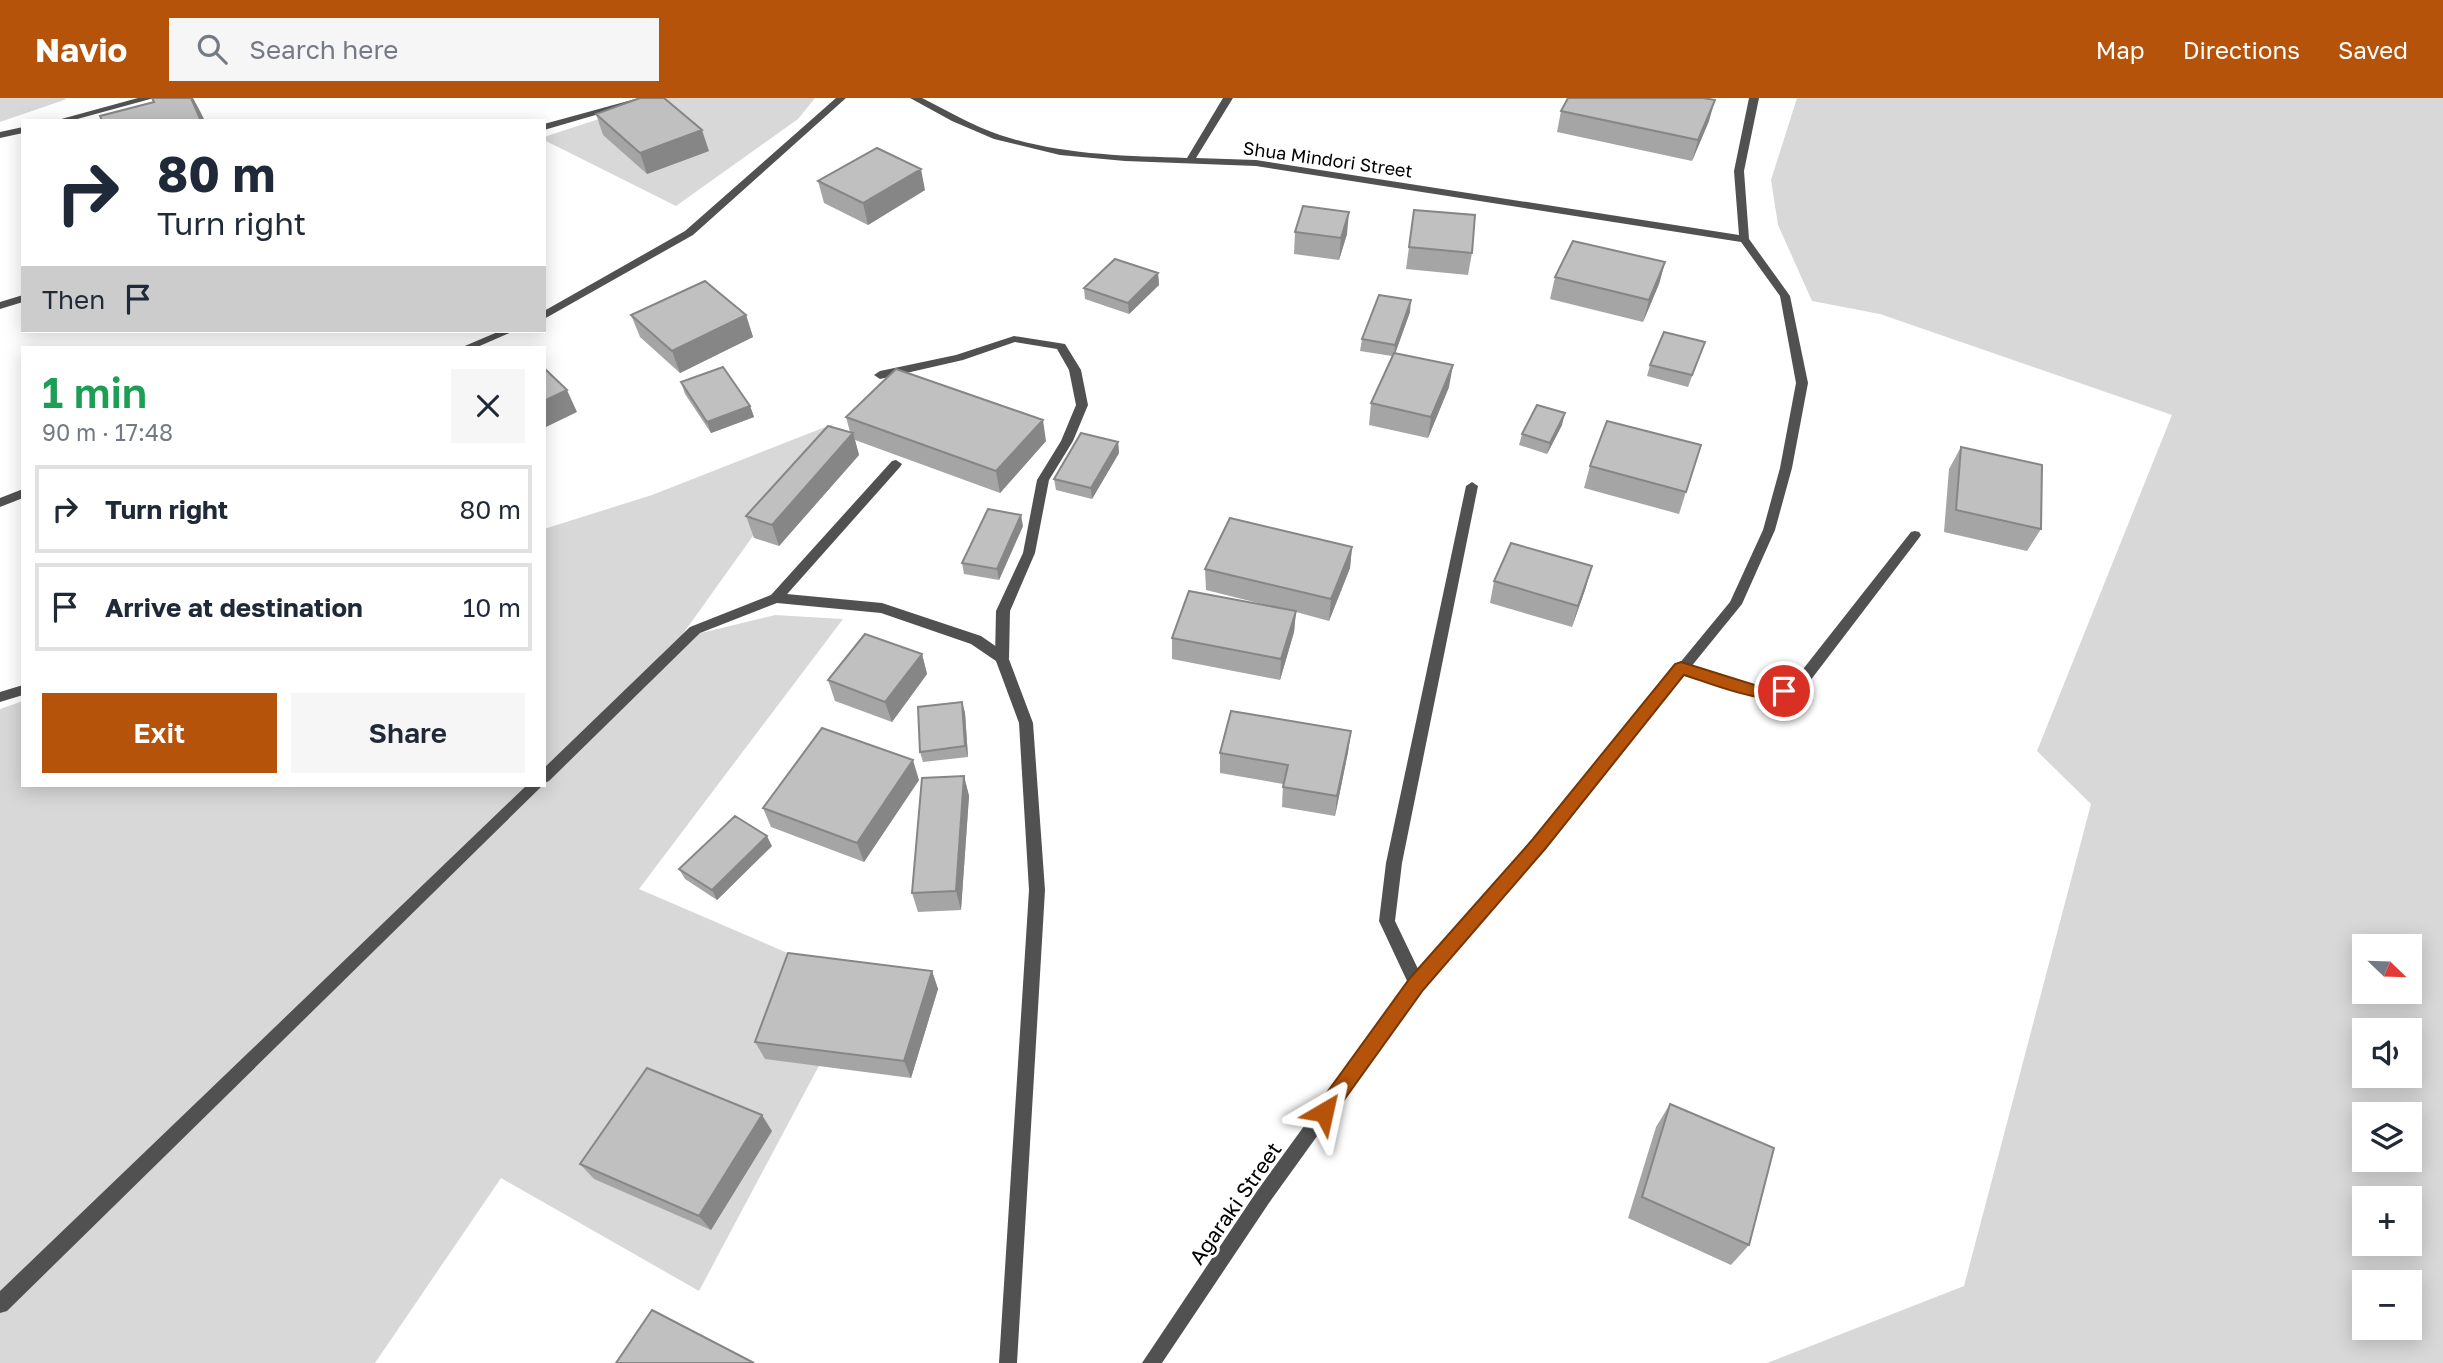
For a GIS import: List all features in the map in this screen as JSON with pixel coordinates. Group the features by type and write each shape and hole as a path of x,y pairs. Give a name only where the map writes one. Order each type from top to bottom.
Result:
{"street":[{"path":"66,119 149,98"},
{"path":"546,126 649,98"},
{"path":"546,315 689,233 841,98"},
{"name":"Shua Mindori Street","path":"915,98 995,136 1039,149 1097,158 1191,158 1256,163 1744,239"},
{"path":"1191,158 1228,98"},
{"path":"1744,239 1739,171 1754,98"},
{"path":"0,135 21,130"},
{"name":"Agaraki Street","path":"1151,1363 1263,1197 1417,984 1539,844 1735,604 1769,530 1786,468 1802,383 1785,296 1744,239"},
{"path":"0,306 21,299"},
{"path":"471,346 504,333"},
{"path":"880,375 959,358 1014,339 1061,346 1075,370 1082,405 1067,441 1042,480 1030,553 1003,611 1002,658 1026,723 1037,890 1008,1363"},
{"path":"546,775 695,631 776,598 896,464"},
{"path":"1417,984 1387,920 1394,863 1472,486"},
{"path":"0,503 21,494"},
{"path":"1681,668 1761,693 1784,691 1805,677 1915,536"},
{"path":"776,598 882,608 976,640 1002,658"},
{"path":"0,697 21,691"},
{"path":"0,1304 534,787"}],"shaded area":[{"path":"0,98 64,98 67,99 0,122"},
{"path":"663,98 815,98 798,119 676,206 546,141 546,136"},
{"path":"1797,98 2443,98 2443,1363 1767,1363 1964,1286 2091,804 2037,751 2172,415 1880,314 1812,301 1778,225 1771,180"},
{"path":"833,424 680,638 775,615 843,619 639,889 862,985 699,1291 501,1178 375,1363 0,1363 0,709 21,702 21,787 546,787 546,528 652,495"}],"building":[{"path":"152,98 191,98 200,119 101,119 100,116 154,102"},
{"path":"640,98 664,98 702,130 640,153 596,114"},
{"path":"1568,98 1715,100 1698,140 1561,111"},
{"path":"877,148 921,169 863,203 818,181"},
{"path":"1303,206 1349,212 1341,238 1295,232"},
{"path":"1414,210 1475,215 1472,253 1409,247"},
{"path":"1573,241 1665,262 1649,300 1555,277"},
{"path":"1115,259 1158,273 1128,303 1084,288"},
{"path":"705,281 746,315 672,351 631,315"},
{"path":"1379,295 1411,300 1395,345 1362,339"},
{"path":"1664,332 1705,342 1692,375 1650,365"},
{"path":"1394,353 1453,365 1431,417 1371,403"},
{"path":"723,367 750,406 707,422 681,382"},
{"path":"896,369 1043,420 996,471 846,417"},
{"path":"546,370 567,390 546,400"},
{"path":"1537,405 1565,413 1550,443 1522,434"},
{"path":"1607,421 1701,445 1686,492 1590,466"},
{"path":"828,426 853,433 772,525 746,516"},
{"path":"1081,433 1118,442 1091,488 1054,479"},
{"path":"1961,447 2042,465 2041,529 1956,510"},
{"path":"988,509 1021,515 997,569 962,563"},
{"path":"1230,518 1352,547 1331,599 1205,569"},
{"path":"1511,543 1592,566 1578,606 1494,581"},
{"path":"1189,591 1296,611 1281,659 1172,638"},
{"path":"865,634 922,654 885,702 828,680"},
{"path":"962,702 965,746 920,752 918,707"},
{"path":"1231,711 1351,731 1337,796 1283,787 1288,765 1220,753"},
{"path":"822,728 913,760 857,843 763,808"},
{"path":"964,776 956,891 912,893 922,778"},
{"path":"735,816 767,836 712,890 679,869"},
{"path":"788,953 932,971 904,1061 755,1042"},
{"path":"647,1068 762,1115 699,1216 580,1164"},
{"path":"1670,1104 1774,1148 1749,1245 1642,1197"},
{"path":"652,1310 754,1363 616,1363"}],"route":[{"path":"1324,1112 1417,984 1539,844 1681,668 1761,693 1784,691"}]}
